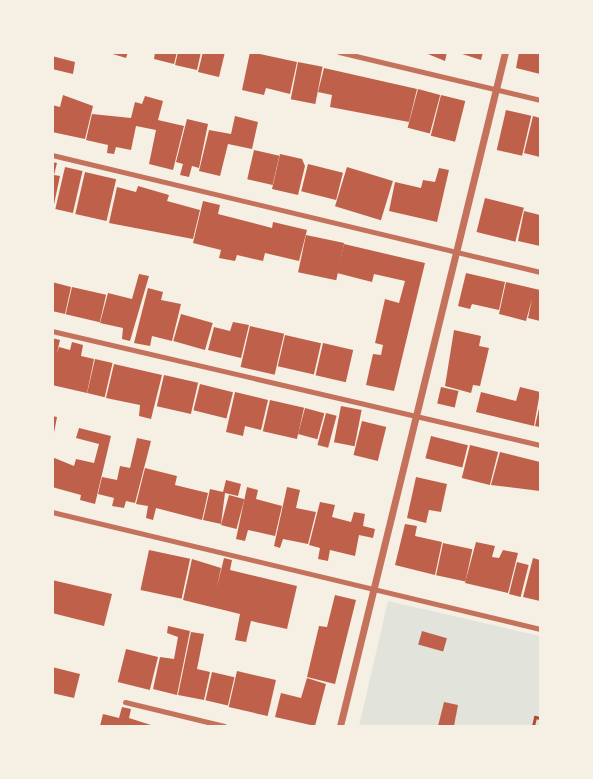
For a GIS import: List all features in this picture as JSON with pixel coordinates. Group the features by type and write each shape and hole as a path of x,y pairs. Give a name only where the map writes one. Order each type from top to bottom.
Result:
{"street":[{"path":"339,52 540,100"},
{"path":"340,726 453,251 505,52"},
{"path":"52,155 540,272"},
{"path":"52,331 540,445"},
{"path":"52,512 372,592 540,629"},
{"path":"125,702 224,726"}],"path":[{"path":"533,726 535,717 540,718"}],"shaded area":[{"path":"388,601 540,636 540,726 359,726"}],"building":[{"path":"106,52 128,52 126,58"},
{"path":"155,52 177,52 174,64 154,59"},
{"path":"178,52 201,52 197,70 175,65"},
{"path":"203,52 225,52 219,77 198,72"},
{"path":"250,52 297,62 290,94 266,88 264,95 242,90"},
{"path":"423,52 447,52 445,61"},
{"path":"456,52 483,52 481,60"},
{"path":"519,52 540,52 540,74 516,68"},
{"path":"52,56 75,62 73,74 52,69"},
{"path":"298,62 323,67 315,104 291,99"},
{"path":"324,68 417,89 409,122 330,107 332,95 318,92"},
{"path":"418,89 440,95 430,134 408,128"},
{"path":"63,95 93,106 85,139 52,132 52,105 60,107"},
{"path":"441,95 465,101 455,142 431,136"},
{"path":"145,96 163,101 158,120 184,126 173,170 149,164 156,130 136,126 131,150 116,147 114,154 107,153 108,145 86,140 92,114 131,118 135,102 142,104"},
{"path":"506,110 531,116 522,156 497,150"},
{"path":"235,116 258,122 252,149 228,144 220,176 199,171 209,130 231,134"},
{"path":"533,116 540,118 540,157 524,153"},
{"path":"187,119 208,124 199,168 192,166 189,177 180,175 183,164 176,162"},
{"path":"254,150 279,156 273,185 247,179"},
{"path":"280,154 302,159 305,166 298,195 272,189"},
{"path":"52,162 57,163 54,175 60,176 53,209"},
{"path":"308,164 343,173 336,200 301,191"},
{"path":"65,167 83,171 73,213 55,209"},
{"path":"347,167 393,181 381,220 335,206"},
{"path":"439,168 449,170 437,222 389,211 395,182 421,188 423,180 435,182"},
{"path":"85,172 116,179 107,221 75,214"},
{"path":"138,186 169,195 167,201 200,210 193,239 109,223 117,187 136,192"},
{"path":"485,198 524,208 515,242 477,232"},
{"path":"203,201 220,205 218,214 272,228 273,222 307,230 299,261 265,253 263,261 237,255 235,261 219,258 221,250 193,243"},
{"path":"524,211 540,215 540,246 518,241"},
{"path":"306,235 344,243 336,280 298,272"},
{"path":"344,244 425,263 394,391 366,385 373,354 381,355 383,345 375,343 385,299 399,303 405,281 374,274 372,282 337,273"},
{"path":"466,273 505,282 499,310 472,304 470,309 458,306"},
{"path":"139,274 149,276 130,341 122,339 123,328 100,323 108,293 132,299"},
{"path":"52,282 71,287 65,314 52,311"},
{"path":"506,282 540,290 540,321 528,318 532,299 526,321 499,314"},
{"path":"72,287 106,295 100,322 66,314"},
{"path":"148,288 163,292 161,300 181,304 172,341 152,336 150,346 134,343"},
{"path":"181,314 213,323 205,350 173,341"},
{"path":"233,322 249,325 241,358 208,350 214,327 230,331"},
{"path":"250,326 284,334 275,375 241,367"},
{"path":"454,330 481,336 479,346 489,348 480,386 473,385 471,393 445,386"},
{"path":"285,335 321,343 314,375 278,366"},
{"path":"52,338 60,340 57,353 59,347 70,350 72,342 83,345 81,356 94,359 87,393 52,385"},
{"path":"323,343 353,350 346,382 316,375"},
{"path":"95,359 113,363 105,397 87,393"},
{"path":"114,364 162,375 151,419 139,416 140,405 106,398"},
{"path":"164,375 198,383 191,414 157,406"},
{"path":"200,384 233,392 226,418 193,410"},
{"path":"441,387 459,391 455,408 437,404"},
{"path":"520,387 540,392 534,426 476,412 481,392 516,401"},
{"path":"235,392 268,400 261,430 245,426 243,436 226,432"},
{"path":"270,400 304,408 297,439 263,431"},
{"path":"540,404 540,427 535,426"},
{"path":"341,406 362,410 355,446 334,442"},
{"path":"305,408 324,413 317,439 298,434"},
{"path":"326,413 337,416 328,448 317,445"},
{"path":"52,416 57,417 53,438 52,438"},
{"path":"362,421 386,427 378,461 354,455"},
{"path":"79,428 111,436 95,504 80,500 81,495 52,487 52,457 74,466 76,459 94,463 99,444 76,438"},
{"path":"431,436 468,445 462,468 425,458"},
{"path":"137,438 151,441 135,503 126,501 124,508 112,506 114,498 98,494 102,477 117,480 120,466 130,468"},
{"path":"470,445 498,452 490,485 462,478"},
{"path":"500,452 540,462 540,491 491,485"},
{"path":"145,468 177,476 175,485 208,493 202,520 156,508 153,520 146,518 148,506 136,504"},
{"path":"416,477 447,484 441,512 429,510 426,523 407,518"},
{"path":"226,480 241,484 238,496 225,493 221,524 203,520 210,489 223,492"},
{"path":"247,487 258,490 256,499 282,506 275,536 248,530 245,541 236,539"},
{"path":"287,487 300,490 296,508 316,512 308,544 283,539 280,548 274,546"},
{"path":"229,495 244,499 236,529 221,525"},
{"path":"320,502 335,505 332,517 351,522 354,512 365,514 363,526 375,529 373,538 359,535 355,556 330,550 328,561 318,559 320,548 309,545"},
{"path":"405,524 417,526 415,536 442,542 435,575 395,565"},
{"path":"476,542 495,546 492,557 499,558 503,550 518,553 508,593 465,583"},
{"path":"443,543 472,549 465,582 436,575"},
{"path":"149,550 190,559 182,599 140,590"},
{"path":"224,558 232,560 230,570 297,586 287,629 251,621 246,642 235,640 240,614 183,600 192,559 221,568 217,587"},
{"path":"533,558 540,560 540,601 523,597"},
{"path":"517,562 529,565 521,597 509,594"},
{"path":"52,580 112,594 104,626 52,613"},
{"path":"335,595 356,600 335,684 307,677 319,626 327,627"},
{"path":"168,626 190,631 177,695 153,689 160,657 174,659 178,637 167,633"},
{"path":"422,631 447,638 443,652 418,644"},
{"path":"191,632 204,634 197,669 210,672 204,700 178,695"},
{"path":"126,649 158,657 150,690 118,682"},
{"path":"52,667 80,674 74,698 52,693"},
{"path":"237,671 276,680 268,716 229,707"},
{"path":"212,672 234,677 228,705 205,700"},
{"path":"307,678 326,684 315,726 275,717 281,693 301,698"},
{"path":"444,702 458,705 454,726 438,726"},
{"path":"122,707 131,709 129,718 154,726 100,726 103,714 119,718"}]}
